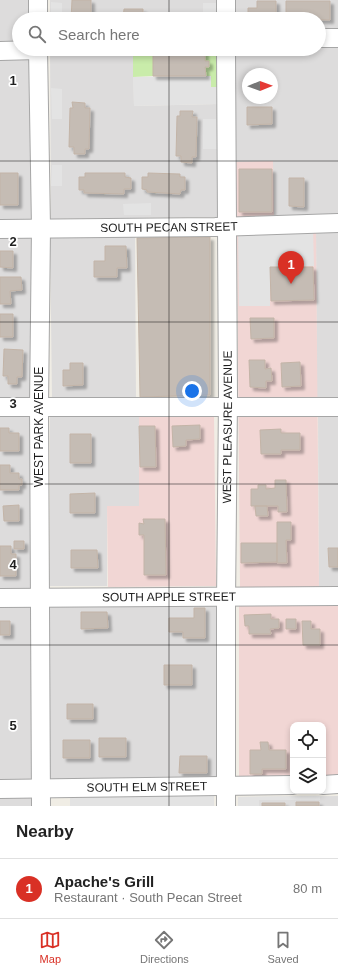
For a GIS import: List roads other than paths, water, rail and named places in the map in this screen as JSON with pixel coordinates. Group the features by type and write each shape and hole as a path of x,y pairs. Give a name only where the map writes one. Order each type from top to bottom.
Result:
{"street":[{"path":"38,0 38,12"},
{"path":"226,0 226,12"},
{"path":"326,38 338,38"},
{"path":"0,51 12,51"},
{"name":"WEST PARK AVENUE","path":"38,56 41,228 39,407 40,797"},
{"name":"WEST PLEASURE AVENUE","path":"226,56 226,806"},
{"name":"SOUTH PECAN STREET","path":"0,229 226,227 338,223"},
{"path":"0,407 338,407"},
{"name":"SOUTH APPLE STREET","path":"0,598 226,598 338,596"},
{"path":"326,785 338,784"},
{"name":"SOUTH ELM STREET","path":"0,789 40,797 290,785"}],"place":[{"name":"Apache's Grill","path":"291,284"}]}
